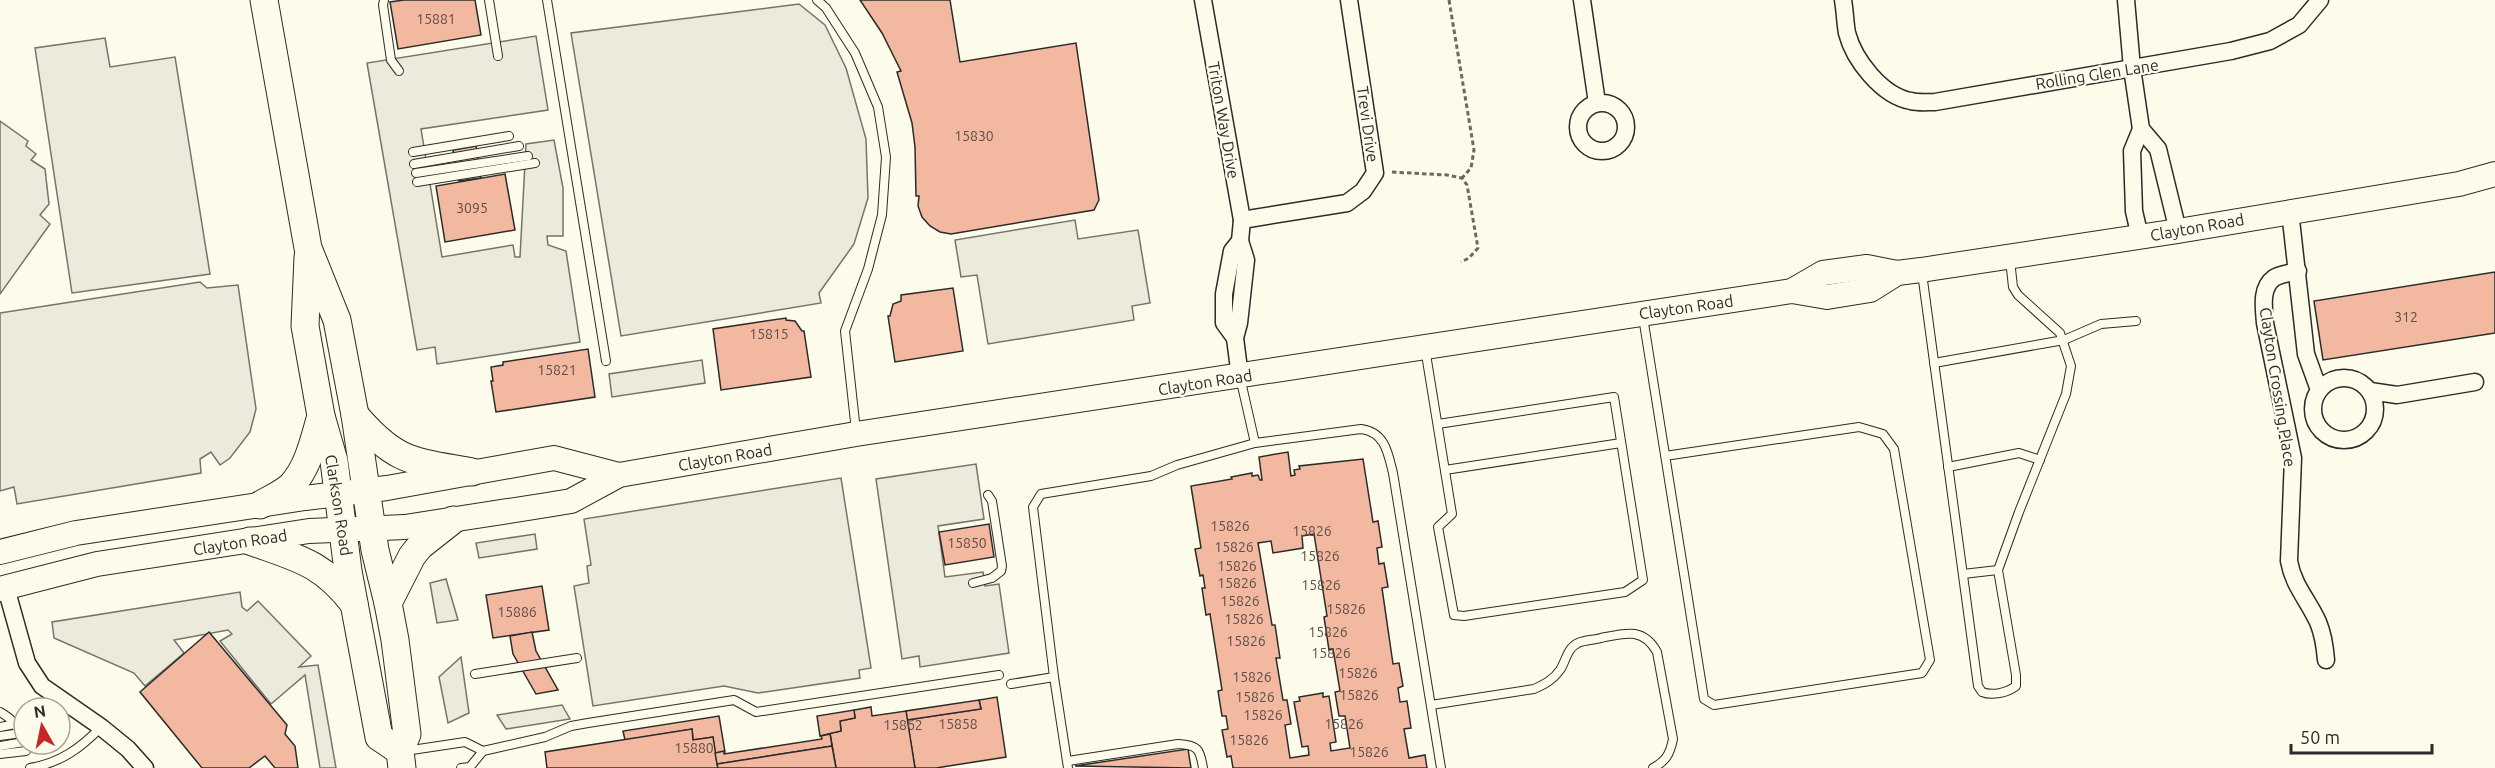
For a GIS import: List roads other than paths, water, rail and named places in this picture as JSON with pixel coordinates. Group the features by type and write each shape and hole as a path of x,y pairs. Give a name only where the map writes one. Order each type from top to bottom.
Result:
{"main road":[{"name":"Clarkson Road","path":"264,0 308,248 337,320 355,415 375,550 388,603 407,734 401,760"},
{"name":"Clayton Road","path":"3,589 97,564 309,531 405,527 571,501 620,475 856,434 1792,291 1827,297 1870,290 1897,273 2178,231 2459,184 2495,174"},
{"name":"Clarkson Road","path":"308,248 305,326 321,416 334,461 343,530 380,737 401,760"},
{"path":"355,415 390,451 407,459 472,472"},
{"path":"260,505 290,486 300,474 321,416"},
{"name":"Clayton Road","path":"0,552 76,533 367,490 554,458 620,475"},
{"path":"388,603 412,556 420,546 453,520"},
{"path":"250,541 305,561 327,574 341,587 356,608"}],"street":[{"name":"Triton Way Drive","path":"1203,0 1242,220 1240,241 1232,251 1224,294 1224,323 1234,338 1240,377"},
{"name":"Trevi Drive","path":"1242,220 1347,203 1363,191 1375,173 1349,0"},
{"path":"1582,0 1597,103"},
{"name":"Rolling Glen Lane","path":"1843,0 1847,33 1854,51 1879,86 1911,102 1935,102 2183,61 2270,41 2299,25 2320,0"},
{"path":"2126,0 2132,68 2141,129 2132,151 2134,211 2140,237"},
{"path":"2141,129 2158,149 2178,231"},
{"path":"2290,211 2306,354 2319,390"},
{"name":"Clayton Crossing Place","path":"2298,271 2275,277 2266,288 2263,304 2293,458 2289,561 2292,576 2317,621 2324,641 2326,660"},
{"path":"2370,392 2375,411 2373,420 2360,435 2342,440 2324,433 2314,418 2314,399 2319,390 2326,383 2345,377 2354,379 2370,392 2397,395 2475,382"},
{"path":"3,589 27,663 42,686 101,727 128,749 145,768"}],"lane":[{"path":"384,0 391,60 399,71"},
{"path":"489,0 498,56"},
{"path":"547,0 606,361"},
{"path":"817,0 826,8 855,53 878,107 886,158 882,215 868,269 845,331 856,434"},
{"path":"412,152 509,136"},
{"path":"416,173 519,146"},
{"path":"416,173 528,156"},
{"path":"416,173 535,163"},
{"path":"1921,270 1978,686 1982,692 1988,694 2010,691 2016,686 2016,675 1998,570 2066,394 2071,366 2062,336 2018,295 2012,281 2009,256"},
{"path":"1642,313 1704,699 1714,705 1922,673 1930,660 1894,449 1883,435 1859,427 1665,456"},
{"path":"1934,363 2062,336 2101,324 2136,321"},
{"path":"1425,348 1452,514 1438,527 1454,615 1464,616 1625,592 1643,580 1614,397 1438,424"},
{"path":"1240,377 1255,443"},
{"path":"1203,768 1201,751 1196,746 1178,744 1068,764 1054,677 1033,507 1041,494 1151,476 1177,465 1255,443 1361,429 1371,430 1384,441 1393,472 1441,768"},
{"path":"1445,470 1621,443"},
{"path":"1948,467 2019,453 2040,460"},
{"path":"973,583 992,579 1001,571 1002,566 992,501 988,495"},
{"path":"1963,574 1998,570"},
{"path":"1431,705 1534,689 1549,682 1560,670 1570,650 1578,643 1625,633 1638,634 1651,641 1657,652 1673,739 1664,763 1653,768"},
{"path":"475,674 577,658"},
{"path":"462,768 470,767 483,751 545,737 571,726 734,700 756,712 999,675"},
{"path":"1011,684 1054,677"},
{"path":"30,768 55,762 82,747 101,727"},
{"path":"401,760 465,742 483,751"}]}
